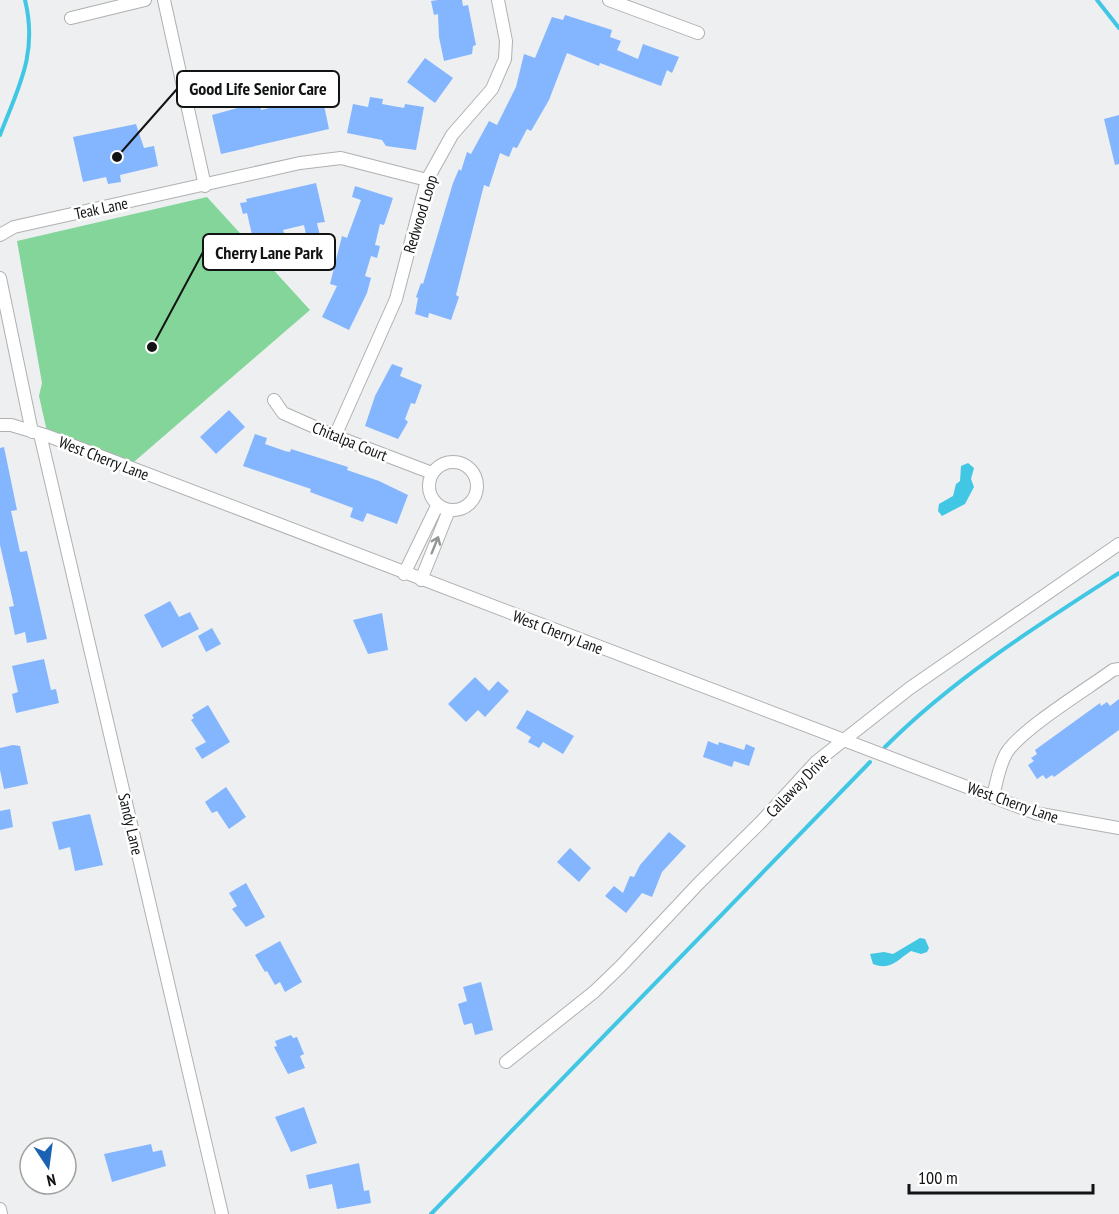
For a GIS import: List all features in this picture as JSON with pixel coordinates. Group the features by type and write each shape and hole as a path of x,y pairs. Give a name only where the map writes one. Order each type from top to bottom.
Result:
{"street":[{"path":"71,18 146,0"},
{"path":"164,0 205,186"},
{"name":"Redwood Loop","path":"335,436 396,298 427,180 452,135 492,89 505,59 506,41 498,0"},
{"path":"618,2 698,33"},
{"name":"Teak Lane","path":"0,235 14,227 300,163 341,158 427,180"},
{"path":"0,278 36,433"},
{"name":"Chitalpa Court","path":"274,400 283,413 335,436 432,473"},
{"name":"West Cherry Lane","path":"0,425 36,433 1035,813 1119,828"},
{"name":"Sandy Lane","path":"36,433 222,1214"},
{"path":"447,462 457,462 473,471 477,490 474,499 459,510 443,508 429,492 432,473 447,462"},
{"path":"404,574 443,508"},
{"path":"421,580 443,508"},
{"name":"Callaway Drive","path":"506,1062 602,984 761,822 816,762 910,688 1119,544"},
{"path":"993,796 1000,766 1007,752 1021,737 1113,670 1119,669"},
{"path":"0,1209 1,1214"}],"green space":[{"path":"207,197 310,310 128,467 48,436 39,396 42,383 17,241"}],"water":[{"path":"968,463 974,468 971,479 974,487 965,504 942,516 938,511 939,504 953,496 956,484 960,481 961,466"},
{"path":"920,938 925,939 929,948 927,952 921,954 911,951 898,961 885,966 873,964 870,954 884,952 893,954"}],"building":[{"path":"462,0 463,6 468,5 476,45 473,46 472,54 444,61 439,37 438,14 434,15 431,1"},
{"path":"565,15 612,30 610,37 621,41 617,50 638,59 643,44 679,57 672,73 667,70 661,86 567,53 549,100 531,131 527,129 517,148 513,147 509,157 500,153 489,187 484,185 456,295 459,297 451,320 429,313 428,318 415,314 418,298 416,297 421,283 423,284 453,183 459,169 461,171 467,152 471,154 489,121 497,125 516,87 524,54 535,58 552,17 563,20"},
{"path":"425,58 453,78 435,103 407,82"},
{"path":"321,91 329,129 221,154 212,115 260,102 261,110 293,102 292,98"},
{"path":"370,97 383,99 382,104 404,108 405,104 424,107 416,150 386,146 382,140 347,133 353,104 368,107"},
{"path":"1119,115 1119,164 1115,165 1104,119"},
{"path":"136,124 144,148 154,146 158,166 120,175 121,182 108,184 106,177 83,182 73,137"},
{"path":"316,183 325,222 317,223 320,236 307,239 304,225 283,230 284,233 277,235 278,239 262,242 261,237 253,239 247,213 243,214 240,203 247,202 246,199"},
{"path":"355,186 393,198 384,225 380,224 375,245 380,246 377,258 371,256 365,276 371,278 367,293 349,330 322,317 337,286 330,284 342,236 347,238 361,200 352,197"},
{"path":"392,364 403,368 400,376 422,385 415,404 411,403 405,419 408,422 398,439 365,426 375,396"},
{"path":"229,410 245,427 216,454 200,437"},
{"path":"255,434 267,438 265,444 290,452 291,449 348,467 347,470 379,481 408,495 397,524 367,513 363,522 350,517 353,508 310,492 311,489 243,466"},
{"path":"4,447 17,510 11,511 20,552 27,551 47,639 27,643 25,632 15,635 9,607 14,606 0,545 0,448"},
{"path":"170,601 179,617 190,612 199,629 162,648 144,615"},
{"path":"382,613 388,650 368,654 353,620"},
{"path":"212,628 221,644 206,652 198,636"},
{"path":"44,659 51,690 56,689 59,703 16,713 12,694 18,692 12,666"},
{"path":"475,677 489,691 498,681 509,691 485,717 478,710 466,722 448,704"},
{"path":"1119,699 1119,730 1054,777 1052,775 1046,779 1043,775 1037,779 1028,765 1034,761 1031,758 1037,754 1035,750 1100,703 1101,706 1107,702 1110,706"},
{"path":"208,705 230,742 202,759 195,748 206,742 191,720 194,718 192,715"},
{"path":"527,710 574,736 563,754 543,742 539,748 528,742 531,737 516,728"},
{"path":"708,741 744,750 746,744 755,748 749,766 734,761 732,767 703,757"},
{"path":"20,746 28,784 4,789 0,770 0,748"},
{"path":"226,787 246,817 229,829 217,811 212,813 205,802"},
{"path":"10,809 13,827 0,830 0,811"},
{"path":"90,814 103,865 75,871 70,847 59,850 52,822"},
{"path":"669,832 686,846 662,872 652,897 642,893 626,913 605,896 614,886 623,893 630,876 634,877 640,865"},
{"path":"570,848 591,868 579,882 557,862"},
{"path":"246,883 265,917 246,927 232,909 237,906 229,893"},
{"path":"280,941 302,982 285,992 280,982 275,985 255,955"},
{"path":"481,982 493,1030 475,1035 472,1023 464,1025 458,1004 467,1001 463,987"},
{"path":"291,1035 293,1038 297,1037 304,1054 300,1056 305,1068 288,1074 274,1047 277,1046 275,1041"},
{"path":"304,1107 317,1143 291,1152 275,1117"},
{"path":"151,1144 153,1152 162,1150 166,1166 112,1182 104,1154"},
{"path":"359,1163 364,1191 369,1190 371,1203 337,1209 332,1184 309,1189 306,1175"}],"waterway":[{"path":"0,135 20,85 28,53 28,19 25,0"},
{"path":"1097,0 1119,28"},
{"path":"885,747 968,675 1119,573"},
{"path":"431,1214 870,762"}],"place":[{"name":"Good Life Senior Care","path":"117,157"},
{"name":"Cherry Lane Park","path":"152,347"}]}
